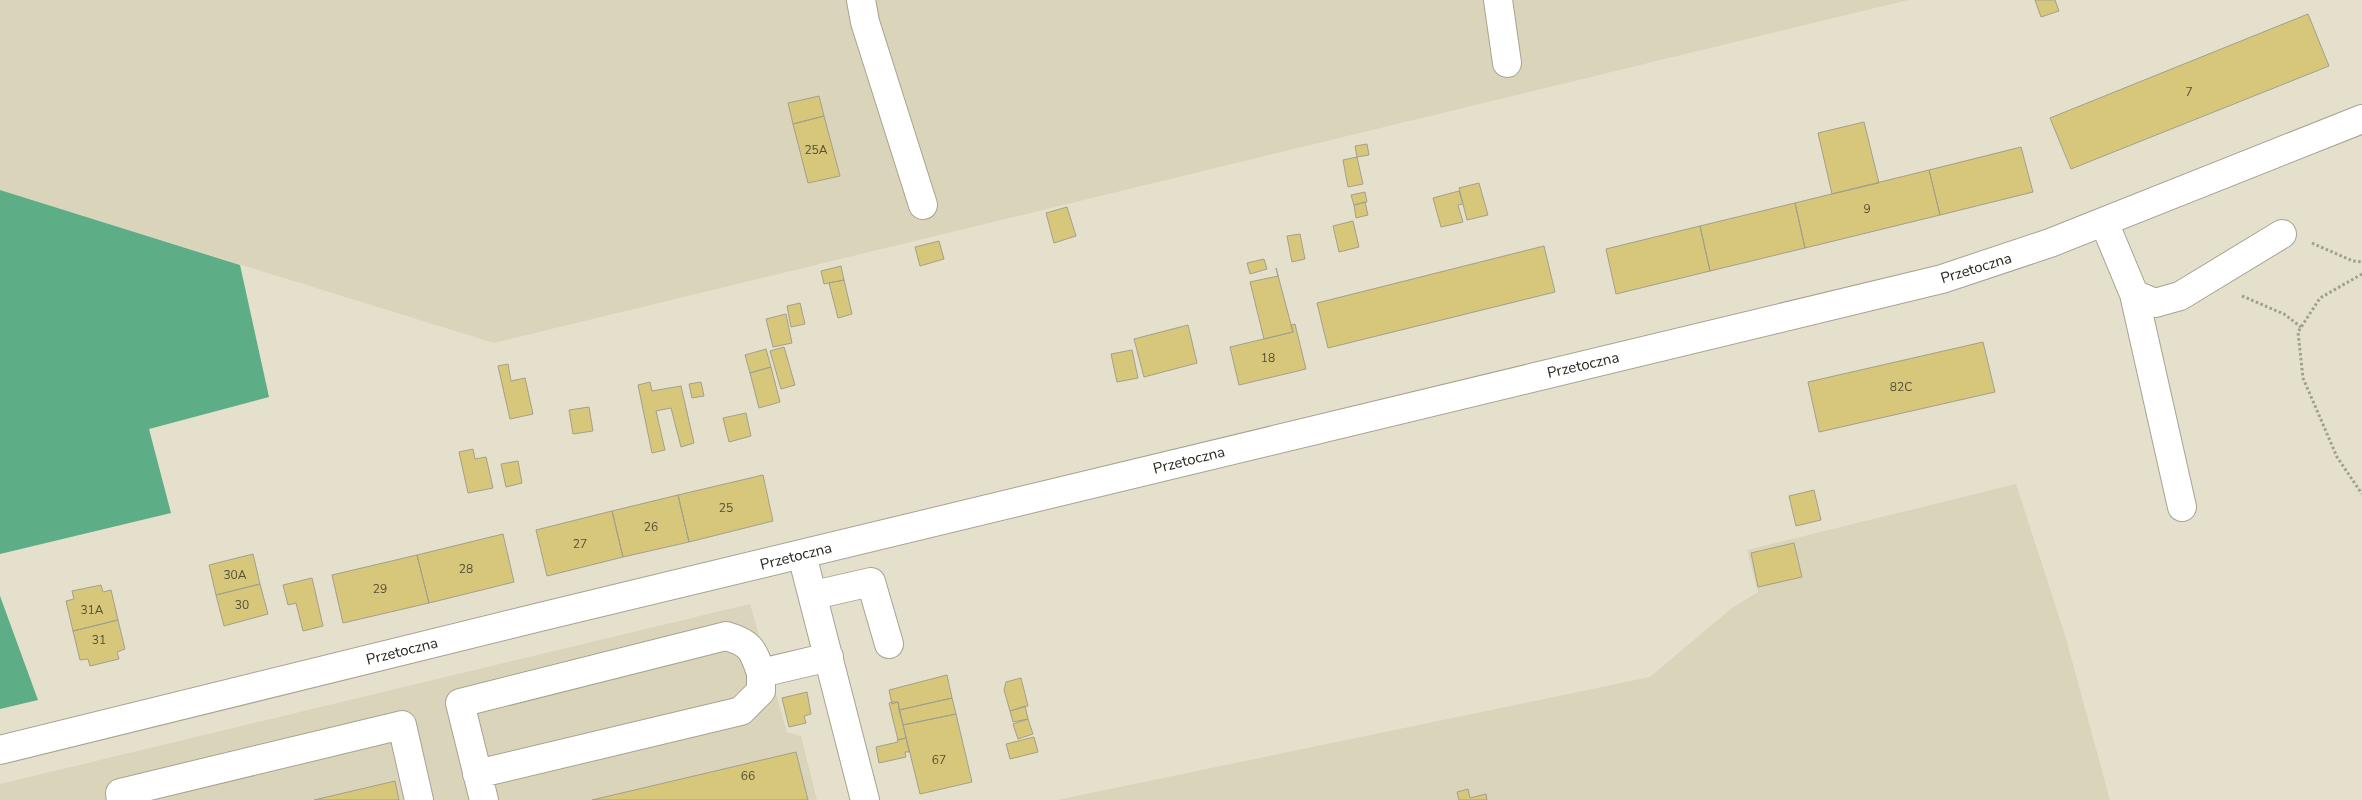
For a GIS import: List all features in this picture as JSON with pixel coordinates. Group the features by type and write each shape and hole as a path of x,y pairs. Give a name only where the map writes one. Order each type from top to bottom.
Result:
{"street":[{"path":"861,0 866,22 923,205"},
{"path":"1498,0 1507,63"},
{"name":"Przetoczna","path":"0,750 1942,279 1988,265 2104,222 2362,119"},
{"path":"2104,222 2134,294 2182,507"},
{"path":"2134,294 2155,303 2180,296 2282,234"},
{"path":"802,555 814,595 865,800"},
{"path":"814,595 871,582 889,644"},
{"path":"478,774 742,711 761,691 761,673 754,652 743,641 726,636 460,703 484,800"},
{"path":"761,673 829,657"},
{"path":"121,800 120,793 402,725 420,800"}],"path":[{"path":"2282,234 2294,232 2324,250 2352,261 2362,262"},
{"path":"2362,274 2320,298 2298,332 2303,378 2338,457 2362,494"},
{"path":"2209,279 2284,314 2301,327"}],"shaded area":[{"path":"0,0 1908,0 494,343 0,190"},
{"path":"2016,484 2065,635 2110,800 1057,800 1650,677 1732,608 1758,592 1747,550"},
{"path":"750,604 787,732 801,736 817,800 0,800 0,784"}],"green space":[{"path":"0,190 240,265 269,397 149,429 171,513 0,554"},
{"path":"0,596 38,700 0,709"}],"building":[{"path":"2035,0 2055,0 2059,11 2041,17"},
{"path":"2308,14 2329,66 2071,169 2050,118"},
{"path":"819,96 824,116 793,124 788,103"},
{"path":"824,116 840,176 808,183 793,124"},
{"path":"1864,122 1879,183 1832,194 1818,133"},
{"path":"1367,144 1369,155 1357,157 1355,146"},
{"path":"2021,147 2033,192 1940,215 1929,170"},
{"path":"1357,157 1363,184 1348,187 1343,160"},
{"path":"1929,170 1940,215 1805,248 1795,203"},
{"path":"1479,183 1488,215 1467,220 1459,188"},
{"path":"1459,191 1463,204 1458,205 1463,222 1441,227 1433,198"},
{"path":"1365,192 1367,202 1354,205 1351,195"},
{"path":"1365,202 1368,215 1356,218 1354,205"},
{"path":"1795,203 1805,248 1710,271 1700,226"},
{"path":"1067,207 1076,236 1054,243 1046,213"},
{"path":"1353,221 1359,247 1339,252 1333,226"},
{"path":"1700,226 1710,271 1616,294 1606,249"},
{"path":"1300,234 1305,259 1292,262 1287,236"},
{"path":"939,241 944,259 920,266 915,247"},
{"path":"1544,246 1555,292 1328,348 1317,303"},
{"path":"1264,259 1267,269 1250,274 1247,263"},
{"path":"841,266 844,280 824,284 821,271"},
{"path":"1276,268 1293,332 1264,339 1250,282 1278,276"},
{"path":"844,280 852,314 838,318 829,283"},
{"path":"800,303 805,324 791,327 787,306"},
{"path":"786,314 792,343 773,347 766,319"},
{"path":"1295,324 1306,369 1239,385 1230,347 1293,332 1291,325"},
{"path":"1188,325 1197,363 1144,377 1134,339"},
{"path":"1983,342 1995,392 1819,432 1808,382"},
{"path":"784,347 795,385 781,389 770,351"},
{"path":"766,349 771,367 750,373 745,355"},
{"path":"1132,350 1138,378 1117,382 1111,354"},
{"path":"508,364 511,381 525,378 533,414 510,419 498,366"},
{"path":"771,367 780,402 759,408 750,373"},
{"path":"650,382 652,391 681,386 694,443 681,447 671,408 656,411 665,450 652,453 638,385"},
{"path":"701,382 704,396 692,398 689,384"},
{"path":"589,407 593,431 573,434 569,410"},
{"path":"746,413 751,436 729,442 723,418"},
{"path":"473,449 475,459 486,457 493,488 468,493 459,452"},
{"path":"518,461 522,483 506,487 501,464"},
{"path":"763,475 773,521 689,542 678,495"},
{"path":"1814,490 1821,520 1796,526 1789,496"},
{"path":"678,495 689,542 623,557 612,511"},
{"path":"612,511 623,557 547,576 536,530"},
{"path":"503,534 514,582 429,603 417,555"},
{"path":"1794,543 1802,577 1758,587 1751,553"},
{"path":"253,554 260,584 216,595 209,565"},
{"path":"417,555 429,603 343,623 332,575"},
{"path":"312,578 323,626 303,631 296,603 288,605 283,585"},
{"path":"260,584 268,614 224,626 216,595"},
{"path":"101,585 103,592 111,590 118,620 73,631 66,601 74,599 72,591"},
{"path":"118,620 125,649 117,652 119,659 90,666 88,659 80,660 73,631"},
{"path":"947,675 952,698 899,710 898,702 892,704 889,690"},
{"path":"1021,678 1028,706 1010,711 1004,690 1006,682"},
{"path":"807,692 811,714 804,716 806,723 789,727 782,698"},
{"path":"952,698 956,714 903,725 899,710"},
{"path":"898,702 906,738 898,740 889,703"},
{"path":"1025,706 1028,719 1013,722 1010,711"},
{"path":"956,714 972,782 920,794 903,725"},
{"path":"1028,719 1033,734 1018,739 1013,724"},
{"path":"1034,737 1038,752 1010,759 1006,744"},
{"path":"906,738 909,752 905,752 906,757 879,763 876,747 898,742 897,740"},
{"path":"796,752 808,800 592,800"},
{"path":"395,781 399,800 314,800"},
{"path":"1468,789 1470,798 1486,794 1487,800 1459,800 1457,792"}]}
